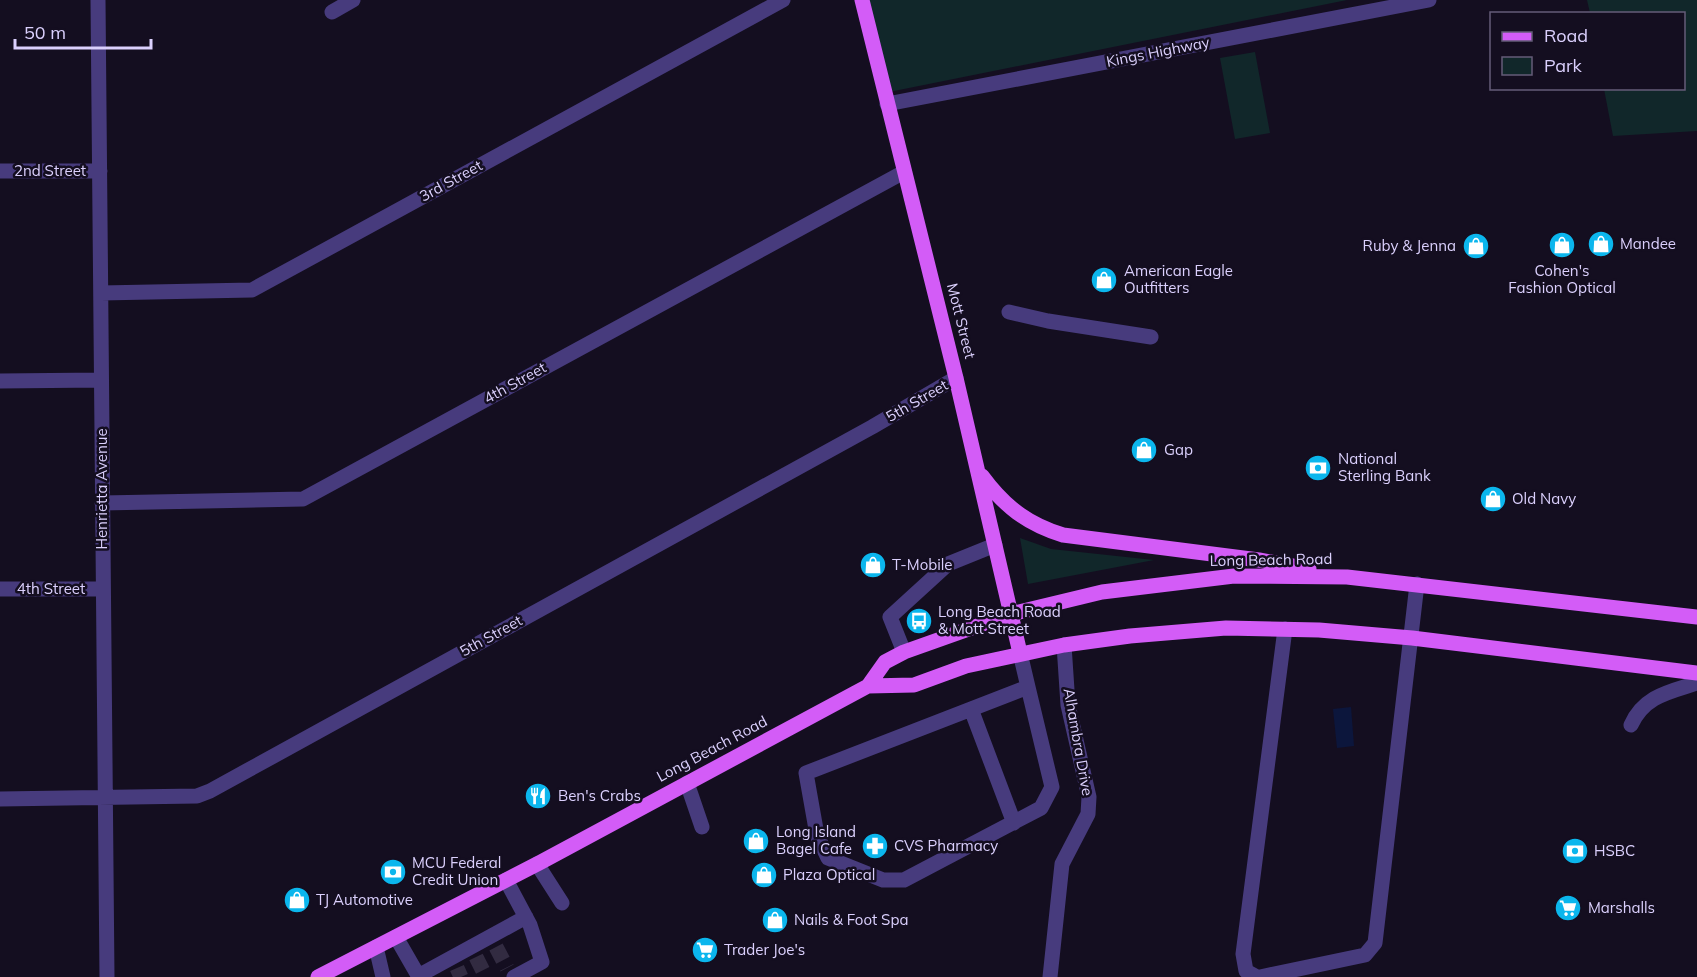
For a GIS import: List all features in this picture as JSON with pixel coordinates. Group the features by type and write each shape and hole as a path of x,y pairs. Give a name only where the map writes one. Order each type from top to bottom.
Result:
{"main road":[{"name":"Mott Street","path":"862,0 956,378 1020,653"},
{"path":"978,470 1003,502 1017,514 1043,528 1064,535 1259,560 1347,577"},
{"name":"Long Beach Road","path":"318,977 537,864 868,686 885,662 904,652 1011,614 1102,592 1234,576 1347,577 1697,617"},
{"name":"Long Beach Road","path":"868,686 914,685 966,666 1065,645 1130,636 1226,628 1285,628 1412,638 1697,674"}],"street":[{"name":"Henrietta Avenue","path":"98,0 107,977"},
{"path":"332,12 353,0"},
{"name":"3rd Street","path":"101,293 252,290 783,0"},
{"name":"Kings Highway","path":"887,104 1429,0"},
{"name":"2nd Street","path":"0,171 100,171"},
{"name":"4th Street","path":"102,503 303,499 904,172"},
{"path":"1010,312 1048,321 1151,337"},
{"name":"5th Street","path":"0,799 197,796 210,791 872,427 956,378"},
{"path":"0,381 101,380"},
{"path":"904,652 890,617 948,564 995,545"},
{"path":"1285,628 1244,954 1246,971 1259,977 1365,955 1375,943 1412,638 1416,584"},
{"name":"4th Street","path":"0,590 103,589"},
{"name":"Alhambra Drive","path":"1050,977 1062,864 1088,814 1089,797 1068,705 1065,645"},
{"path":"1020,653 1052,787 1041,808 904,880 883,880 828,858 818,835 806,772 1028,687"},
{"path":"1631,725 1637,712 1648,700 1697,683"},
{"path":"970,709 1014,823"},
{"path":"687,783 702,827"},
{"path":"537,864 562,903"},
{"path":"506,880 526,917 542,962 511,974"},
{"path":"396,937 419,976 454,963 493,942 526,917"},
{"path":"376,947 382,977"}],"green space":[{"path":"865,0 1347,0 889,92"},
{"path":"1587,0 1697,0 1697,131 1613,136 1604,90 1685,90 1685,12 1590,12"},
{"path":"1255,52 1270,133 1235,139 1220,58"},
{"path":"1020,538 1051,549 1154,560 1028,584"}],"water":[{"path":"1351,707 1354,746 1337,748 1333,709"}],"tunnel":[{"path":"496,947 507,968"},
{"path":"476,957 486,977"},
{"path":"457,968 461,977"}],"place":[{"name":"Mandee","path":"1601,244"},
{"name":"Cohen's Fashion Optical","path":"1562,245"},
{"name":"Ruby & Jenna","path":"1476,246"},
{"name":"American Eagle Outfitters","path":"1104,280"},
{"name":"Gap","path":"1144,450"},
{"name":"National Sterling Bank","path":"1318,468"},
{"name":"Old Navy","path":"1493,499"},
{"name":"T-Mobile","path":"873,565"},
{"name":"Long Beach Road & Mott Street","path":"919,621"},
{"name":"Ben's Crabs","path":"538,796"},
{"name":"Long Island Bagel Cafe","path":"756,841"},
{"name":"CVS Pharmacy","path":"875,846"},
{"name":"HSBC","path":"1575,851"},
{"name":"MCU Federal Credit Union","path":"393,872"},
{"name":"Plaza Optical","path":"764,875"},
{"name":"TJ Automotive","path":"297,900"},
{"name":"Marshalls","path":"1568,908"},
{"name":"Nails & Foot Spa","path":"775,920"},
{"name":"Trader Joe's","path":"705,950"}]}
